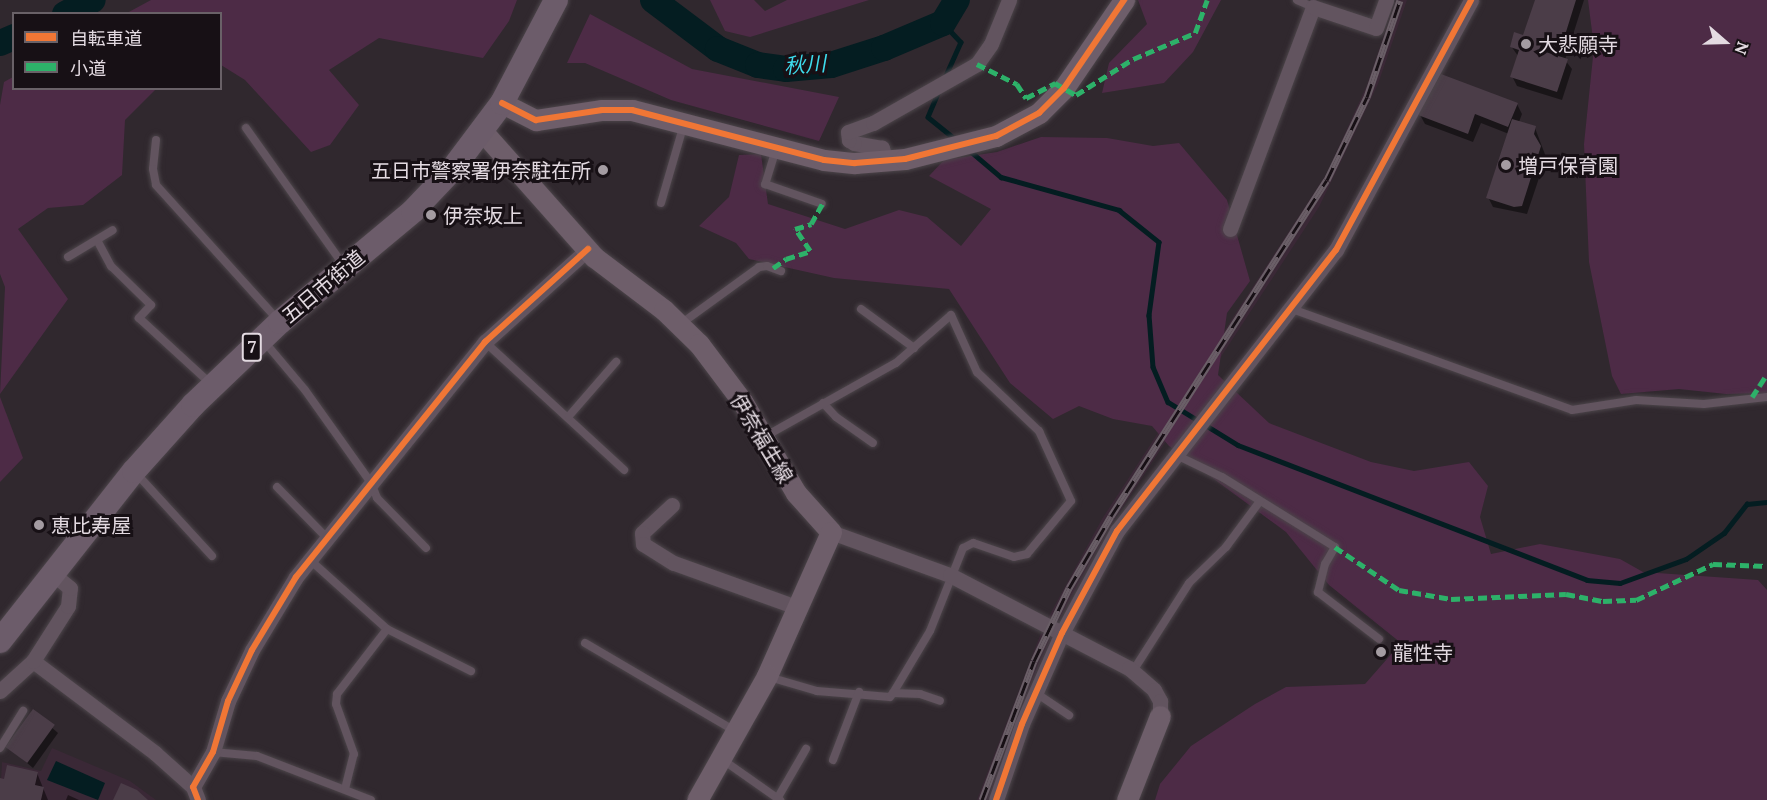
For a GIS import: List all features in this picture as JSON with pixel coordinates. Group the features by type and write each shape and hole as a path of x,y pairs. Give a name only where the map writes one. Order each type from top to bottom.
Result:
{"main road":[{"name":"五日市街道","path":"0,641 134,471 212,386 261,338 413,211 483,132 502,103 556,0"},
{"path":"502,103 536,120 622,110 684,122 832,161 885,161 983,140 1039,113 1064,88 1124,0"},
{"name":"伊奈福生線","path":"483,132 588,249 681,324 726,378 807,508 831,532"},
{"path":"697,800 767,676 831,532"},
{"path":"1127,800 1160,716"}],"street":[{"path":"885,161 882,148 854,143 849,140 848,132 873,123 977,64 991,44 1009,0"},
{"path":"1230,229 1312,7 1376,28 1386,0"},
{"path":"996,800 1036,693 1062,633 1117,531 1174,455 1292,309 1342,240 1471,0"},
{"path":"33,661 155,753 195,793 213,752 228,701 252,650 310,560 486,342 588,249"},
{"path":"672,505 642,533 643,544 674,563 796,607"},
{"path":"831,532 950,575 1132,672 1154,690 1160,701 1160,716"},
{"path":"0,691 33,661 71,597 70,588 54,574"}],"lane":[{"path":"1297,0 1312,7"},
{"path":"661,203 684,122"},
{"path":"246,128 345,267"},
{"path":"156,140 156,185 280,322"},
{"path":"777,148 765,184 822,204"},
{"path":"68,257 112,230"},
{"path":"97,240 111,266 151,305 139,318 212,386"},
{"path":"681,324 759,267 767,266 781,271"},
{"path":"861,309 914,348"},
{"path":"1292,309 1572,411 1636,400 1704,404 1767,397"},
{"path":"762,438 823,402 854,390 914,348 951,315 977,372 1039,431 1071,501 1026,554 1014,557 973,543 963,548 950,575 930,631 890,697 859,692 817,691 767,676"},
{"path":"261,338 305,390 371,483 377,498 426,548"},
{"path":"486,342 569,416 624,470"},
{"path":"569,416 616,362"},
{"path":"823,402 836,417 873,443"},
{"path":"1174,455 1260,501 1335,547 1325,564 1318,592 1379,639"},
{"path":"134,471 212,556"},
{"path":"277,487 328,539"},
{"path":"1132,672 1189,583 1226,547 1260,501"},
{"path":"310,560 387,629 471,671"},
{"path":"345,789 354,754 336,704 337,694 387,629"},
{"path":"585,643 736,732"},
{"path":"833,760 859,692"},
{"path":"893,693 920,694 940,701"},
{"path":"1036,693 1069,715"},
{"path":"0,748 23,711"},
{"path":"722,759 778,799 806,749"},
{"path":"213,752 257,756 371,800"}],"shaded area":[{"path":"151,0 517,0 509,21 483,58 379,38 329,70 359,105 330,145 311,152 245,80 222,66 222,12 129,12"},
{"path":"710,0 754,0 765,11 787,0 869,0 750,37 725,31"},
{"path":"1138,0 1221,0 1193,52 1164,83 1102,93 1109,63 1147,24"},
{"path":"1396,0 1407,0 1378,84 1319,207 1113,522 1057,624 1047,620 1102,519 1327,173 1367,85"},
{"path":"1588,0 1767,0 1767,393 1726,394 1679,389 1621,394 1612,376 1589,262 1584,144 1594,47"},
{"path":"590,14 692,69 839,97 819,141 671,100 585,63 567,63"},
{"path":"12,78 12,90 155,90 125,120 122,175 83,205 48,208 18,229 68,299 0,394 5,287 0,274 0,105 4,82"},
{"path":"1041,137 1107,138 1153,146 1179,143 1227,200 1250,281 1227,313 1218,375 1269,423 1371,462 1414,471 1469,462 1488,486 1480,517 1491,554 1540,544 1620,559 1643,572 1758,580 1767,590 1767,800 1155,800 1160,784 1191,746 1255,704 1286,687 1365,684 1401,643 1329,585 1286,532 1169,446 1152,426 1113,419 1079,406 1053,419 1010,383 949,289 834,278 749,259 736,243 699,226 729,197 739,155 761,154 768,204 845,229 899,210 927,217 961,246 991,209 929,176 944,160 997,152"},
{"path":"0,397 23,458 0,482"},
{"path":"1043,628 1053,634 1015,722 989,800 977,800"},
{"path":"52,748 130,781 156,800 0,800 2,762 41,771"}],"water":[{"path":"56,761 105,783 98,800 47,780"}],"building":[{"name":"大悲願寺","path":"1535,0 1576,0 1561,48 1542,42 1539,50 1568,59 1557,92 1510,77 1519,50 1510,47 1514,32 1523,35"},
{"path":"1441,74 1518,103 1508,127 1475,114 1468,134 1418,115"},
{"path":"1512,119 1536,126 1534,134 1541,146 1522,206 1514,207 1486,198"},
{"path":"33,709 55,725 27,763 5,747"},
{"path":"7,765 38,772 35,785 44,787 41,800 0,800 0,778 4,779"},
{"path":"121,783 137,790 148,800 113,800"}],"waterway":[{"name":"秋川","path":"69,12 93,0"},
{"name":"秋川","path":"653,0 718,49 758,65 786,69 831,65 884,48 943,23 957,0"},
{"path":"943,23 961,42 946,75"},
{"name":"秋川","path":"0,43 12,38"},
{"path":"939,91 928,117 955,139"},
{"path":"969,150 1001,177 1119,210 1159,242 1149,315 1153,367 1168,402 1238,445 1587,580 1620,583 1686,559 1724,533 1747,504 1767,502"}],"railway":[{"path":"982,800 1034,661 1069,588 1111,516 1327,180 1367,97 1400,0"}],"marked path":[{"path":"977,64 1017,84 1026,98 1055,83 1076,95 1133,59 1195,33 1207,0"},
{"path":"773,268 786,259 810,251 795,229 811,224 822,204"},
{"path":"1752,397 1767,374"},
{"path":"1335,547 1399,590 1451,599 1566,594 1603,601 1636,600 1713,564 1767,566"}],"cycle path":[{"path":"502,103 536,120 602,110 632,110 824,160 855,163 905,159 996,136 1039,113 1064,88 1124,0"},
{"path":"996,800 1022,724 1062,633 1117,531 1336,250 1471,0"},
{"path":"198,800 193,787 213,752 228,701 252,650 296,577 485,342 588,249"}],"place":[{"name":"大悲願寺","path":"1526,44"},
{"name":"増戸保育園","path":"1506,165"},
{"name":"五日市警察署伊奈駐在所","path":"603,170"},
{"name":"伊奈坂上","path":"431,215"},
{"name":"恵比寿屋","path":"39,525"},
{"name":"龍性寺","path":"1381,652"}]}
